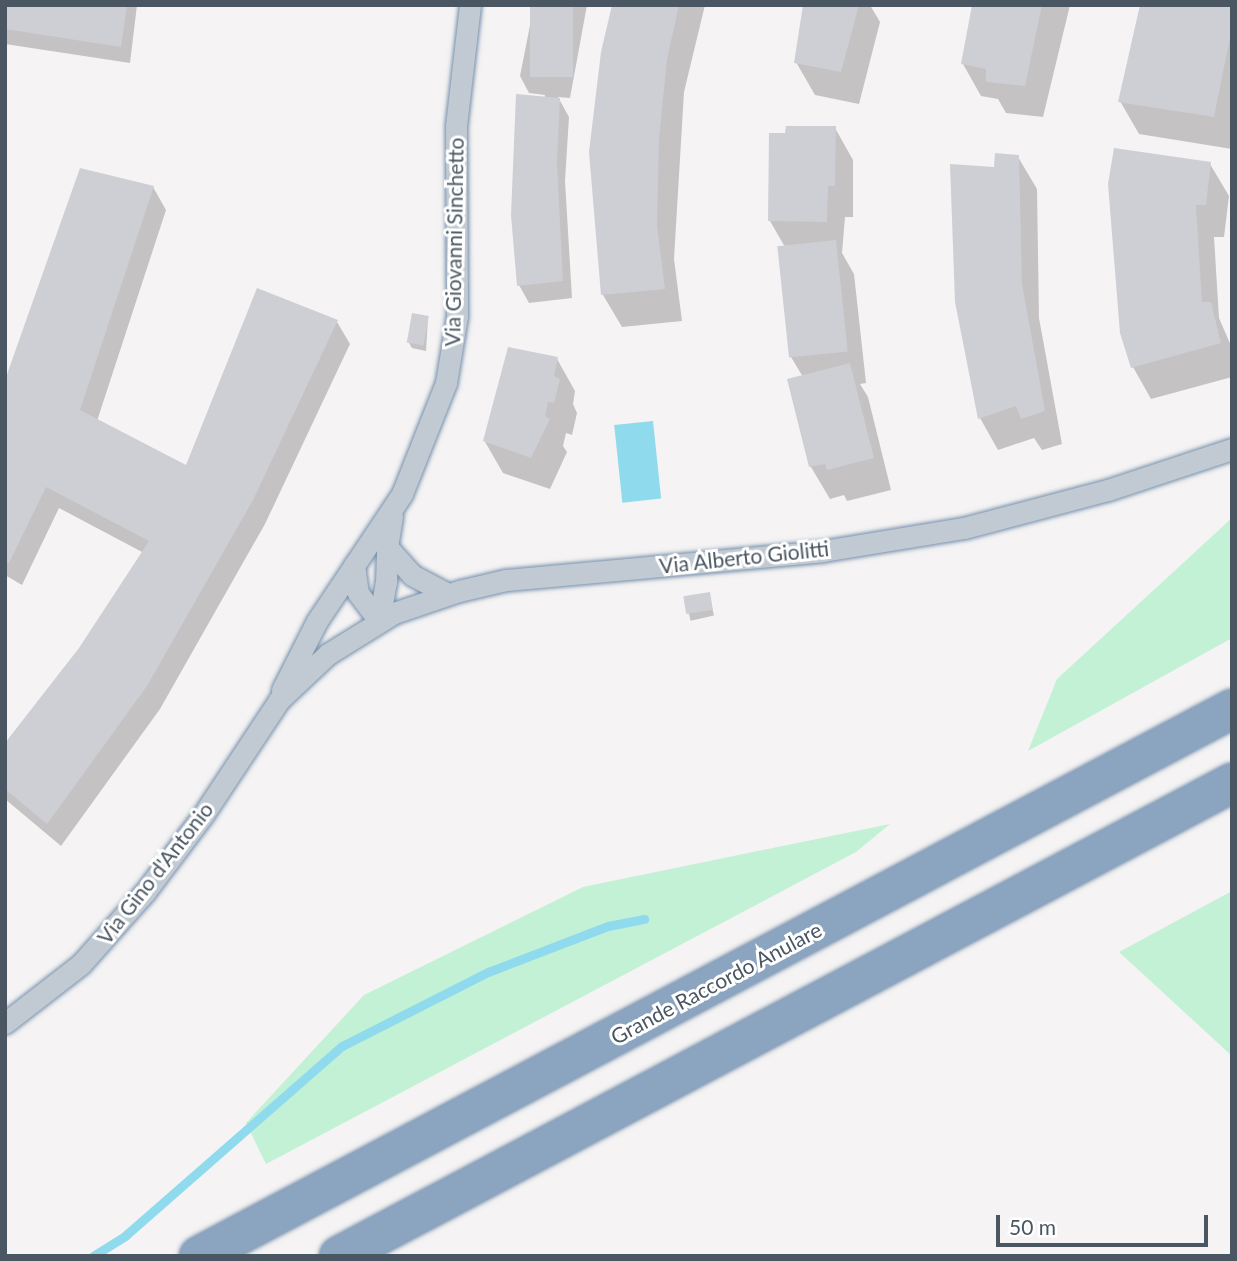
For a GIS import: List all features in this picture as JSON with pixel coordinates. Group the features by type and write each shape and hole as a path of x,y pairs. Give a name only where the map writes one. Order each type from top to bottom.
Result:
{"highway":[{"name":"Grande Raccordo Anulare","path":"199,1256 1232,709"},
{"path":"339,1256 1232,783"},
{"path":"1102,853 1232,796"}],"street":[{"name":"Via Giovanni Sinchetto","path":"279,700 303,646 354,565 393,510 436,418 453,349 456,126 470,5"},
{"name":"Via Alberto Giolitti","path":"279,700 328,654 379,621 447,594 539,576 824,551 964,528 1108,490 1232,449"},
{"name":"Via Giovanni Sinchetto","path":"379,621 393,510"},
{"path":"387,547 412,575 447,594"},
{"path":"354,565 358,593 379,621"},
{"name":"Via Gino d'Antonio","path":"5,1023 61,982 145,892 203,815 279,700"}],"green space":[{"path":"1232,518 1232,638 1028,751 1057,679"},
{"path":"890,824 856,852 266,1164 246,1123 364,995 583,887"},
{"path":"1232,891 1232,1056 1119,952"}],"water":[{"path":"653,421 661,499 622,503 614,425"}],"building":[{"path":"5,5 127,5 121,47 5,29"},
{"path":"530,5 573,5 573,77 530,77"},
{"path":"612,5 679,5 667,59 659,139 657,225 665,289 601,295 589,152 601,52"},
{"path":"803,5 859,5 841,72 794,63"},
{"path":"972,5 1042,5 1025,86 986,82 986,69 961,64"},
{"path":"1140,5 1232,5 1232,28 1214,117 1118,102"},
{"path":"516,94 560,98 557,163 563,281 517,286 511,215"},
{"path":"786,126 836,126 835,186 828,186 827,222 768,221 769,133 785,133"},
{"path":"1114,148 1211,162 1206,205 1196,205 1202,302 1211,302 1221,343 1131,368 1120,333 1108,184"},
{"path":"995,153 1019,155 1022,284 1045,411 1021,419 1016,406 978,419 955,302 950,164 994,167"},
{"path":"80,168 154,186 80,410 186,465 257,288 338,320 253,500 147,686 47,824 5,789 5,743 79,648 149,541 46,487 9,563 5,561 5,380"},
{"path":"836,240 848,351 789,358 777,246"},
{"path":"412,313 429,316 424,345 407,343"},
{"path":"508,347 558,357 554,376 560,379 554,403 548,402 545,416 550,419 531,458 483,441"},
{"path":"850,363 874,458 827,470 825,464 809,467 787,379"},
{"path":"710,592 713,610 686,614 683,596"}],"waterway":[{"path":"93,1256 126,1235 342,1046 488,972 608,926 644,919"}]}
